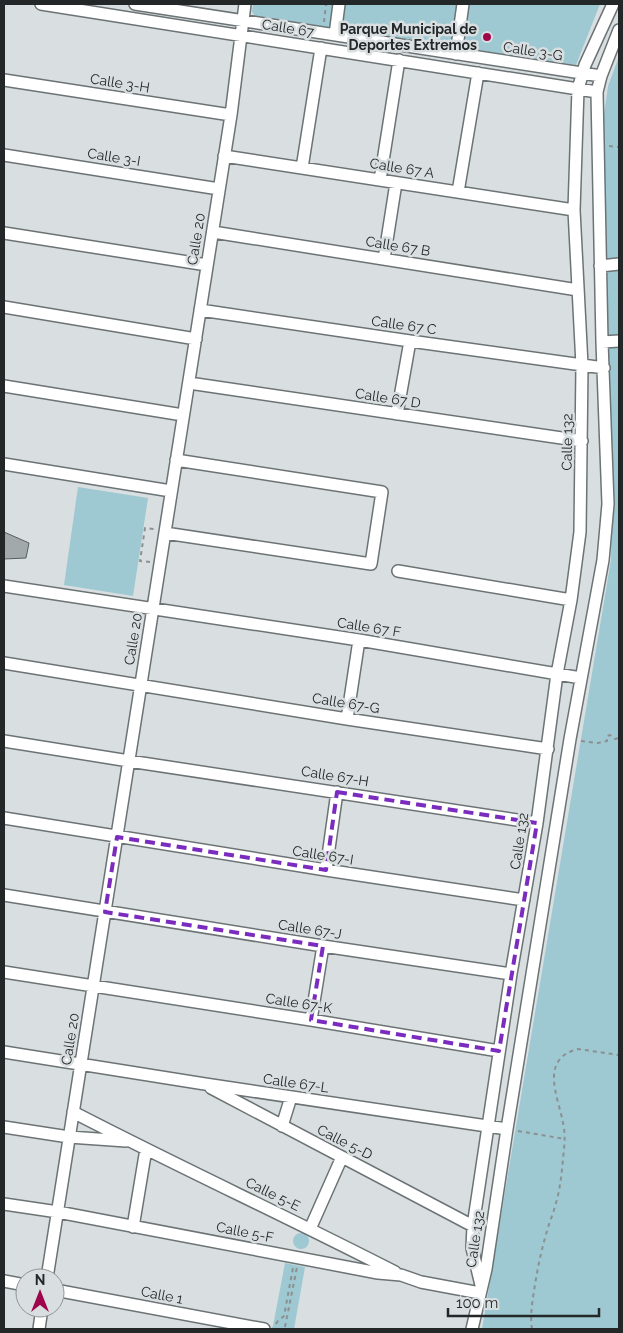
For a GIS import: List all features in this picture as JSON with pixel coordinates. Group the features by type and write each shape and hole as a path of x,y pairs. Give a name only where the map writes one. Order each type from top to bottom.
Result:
{"street":[{"path":"41,4 241,36"},
{"name":"Calle 3-G","path":"135,4 601,76"},
{"name":"Calle 20","path":"49,1268 153,610 161,531 171,491 184,415 231,115 245,4"},
{"path":"335,35 339,4"},
{"path":"456,54 463,4"},
{"name":"Calle 132","path":"481,1290 472,1248 472,1226 510,974 537,823 557,674 571,600 580,532 582,365 574,210 578,89 585,65 613,4"},
{"name":"Calle 132","path":"481,1290 512,1130 581,678 603,560 608,504 602,342 597,92 601,76 619,30"},
{"name":"Calle 67","path":"241,36 597,92"},
{"path":"302,168 321,48"},
{"path":"380,180 399,60"},
{"path":"458,192 478,73"},
{"name":"Calle 3-H","path":"4,80 231,115"},
{"name":"Calle 3-I","path":"4,155 219,190"},
{"name":"Calle 67 A","path":"224,156 574,210"},
{"path":"384,259 396,183"},
{"name":"Calle 67 B","path":"212,232 578,290"},
{"path":"4,233 207,264"},
{"path":"600,266 619,264"},
{"path":"4,307 196,339"},
{"name":"Calle 67 C","path":"200,310 604,368"},
{"path":"602,342 619,340"},
{"path":"396,414 410,341"},
{"name":"Calle 67 D","path":"189,383 582,441"},
{"path":"4,386 184,415"},
{"path":"161,531 371,564 382,492 176,460"},
{"path":"4,464 171,491"},
{"path":"398,571 571,600"},
{"name":"Calle 67 F","path":"4,586 359,640 581,678"},
{"path":"347,719 359,640"},
{"name":"Calle 67-G","path":"4,663 347,719 548,749"},
{"path":"4,741 129,761"},
{"name":"Calle 67-H","path":"129,761 537,823"},
{"path":"326,870 337,792"},
{"name":"Calle 67-I","path":"4,818 524,900"},
{"name":"Calle 67-J","path":"4,895 510,974"},
{"path":"311,1020 323,946"},
{"name":"Calle 67-K","path":"4,972 499,1051"},
{"path":"4,1052 81,1065"},
{"name":"Calle 67-L","path":"81,1065 512,1130"},
{"name":"Calle 5-D","path":"204,1084 472,1226"},
{"path":"282,1126 291,1097"},
{"name":"Calle 5-E","path":"73,1112 146,1150 310,1228 401,1275"},
{"name":"Calle 5-E","path":"4,1127 69,1137 131,1142"},
{"path":"133,1226 146,1150"},
{"path":"310,1228 342,1157"},
{"name":"Calle 5-F","path":"4,1204 58,1212 401,1275 421,1282 481,1290"},
{"path":"472,1329 481,1290"},
{"name":"Calle 1","path":"65,1292 264,1329"}],"path":[{"path":"323,24 326,4"},
{"path":"607,146 619,147"},
{"path":"152,563 140,561 145,528 161,531"},
{"path":"583,741 604,742 607,741 606,738 610,735 615,739 619,738"},
{"path":"532,1329 533,1287 544,1240 560,1188 565,1139 553,1082 558,1061 568,1052 578,1048 619,1055"},
{"path":"512,1130 565,1139"},
{"path":"276,1324 284,1316 296,1265 285,1326"}],"highlighted area":[{"path":"337,792 537,823 499,1051 311,1020 323,946 105,912 117,837 326,870"}],"shaded area":[{"name":"Parque Municipal de Deportes Extremos","path":"253,4 600,4 576,65 255,16 252,12"},
{"path":"619,56 619,1329 482,1329 611,560 612,482 601,136 608,86"},
{"path":"78,487 148,498 133,596 64,585"},
{"path":"301,1233 307,1235 309,1241 307,1247 301,1249 295,1247 293,1241 295,1235"},
{"path":"285,1263 305,1267 294,1329 271,1329 273,1326"}],"building":[{"path":"4,532 29,543 26,558 4,559"}],"place":[{"name":"Parque Municipal de Deportes Extremos","path":"487,37"}]}
